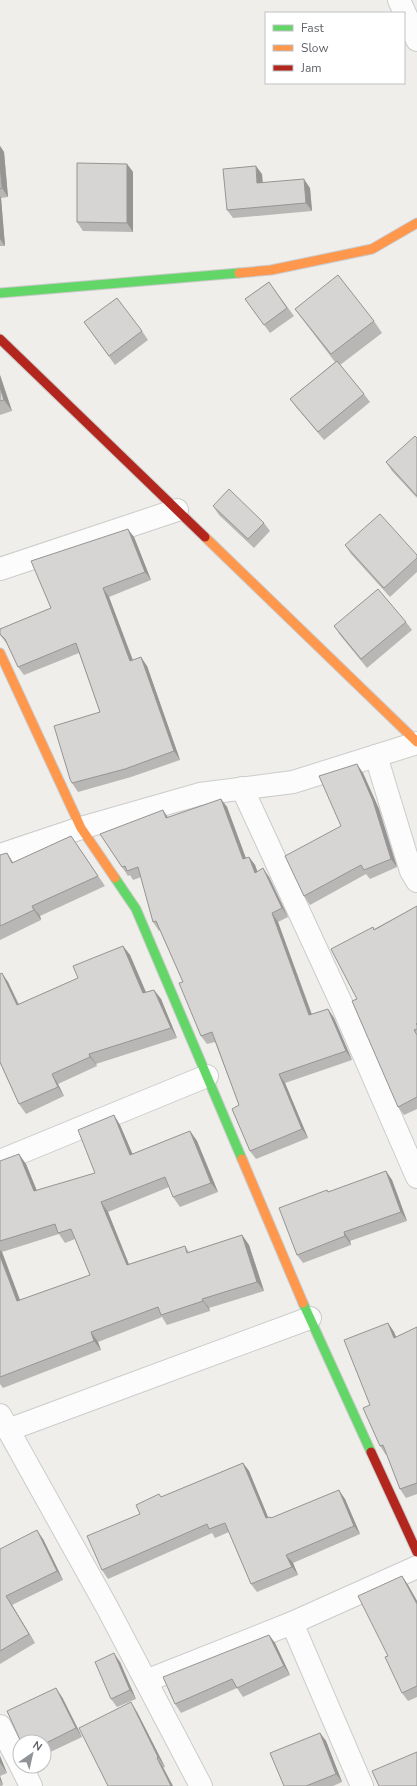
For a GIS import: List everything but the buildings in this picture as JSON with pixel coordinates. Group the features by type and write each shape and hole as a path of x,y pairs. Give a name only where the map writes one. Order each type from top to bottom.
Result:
{"street":[{"path":"399,0 404,12"},
{"path":"405,13 417,40"},
{"path":"0,293 271,270 372,250 417,223"},
{"path":"0,339 417,743 293,782 200,794 81,828 0,855"},
{"path":"0,569 177,510"},
{"path":"0,653 81,828 136,909 310,1318 417,1552"},
{"path":"376,756 412,871 417,881"},
{"path":"242,788 343,1007 417,1177"},
{"path":"0,1161 207,1076"},
{"path":"201,1786 108,1609 4,1422 310,1318"},
{"path":"146,1681 292,1623 417,1567"},
{"path":"292,1623 362,1786"},
{"path":"0,1726 12,1748"},
{"path":"25,1774 31,1786"}],"traffic: fast":[{"path":"0,293 239,273"},
{"path":"115,878 136,909 242,1159"},
{"path":"303,1303 371,1452"}],"traffic: slow":[{"path":"239,273 271,270 372,249 417,223"},
{"path":"205,537 417,742"},
{"path":"0,653 81,828 115,878"},
{"path":"242,1159 303,1303"}],"traffic: jam":[{"path":"0,339 205,537"},
{"path":"371,1452 417,1552"}]}
